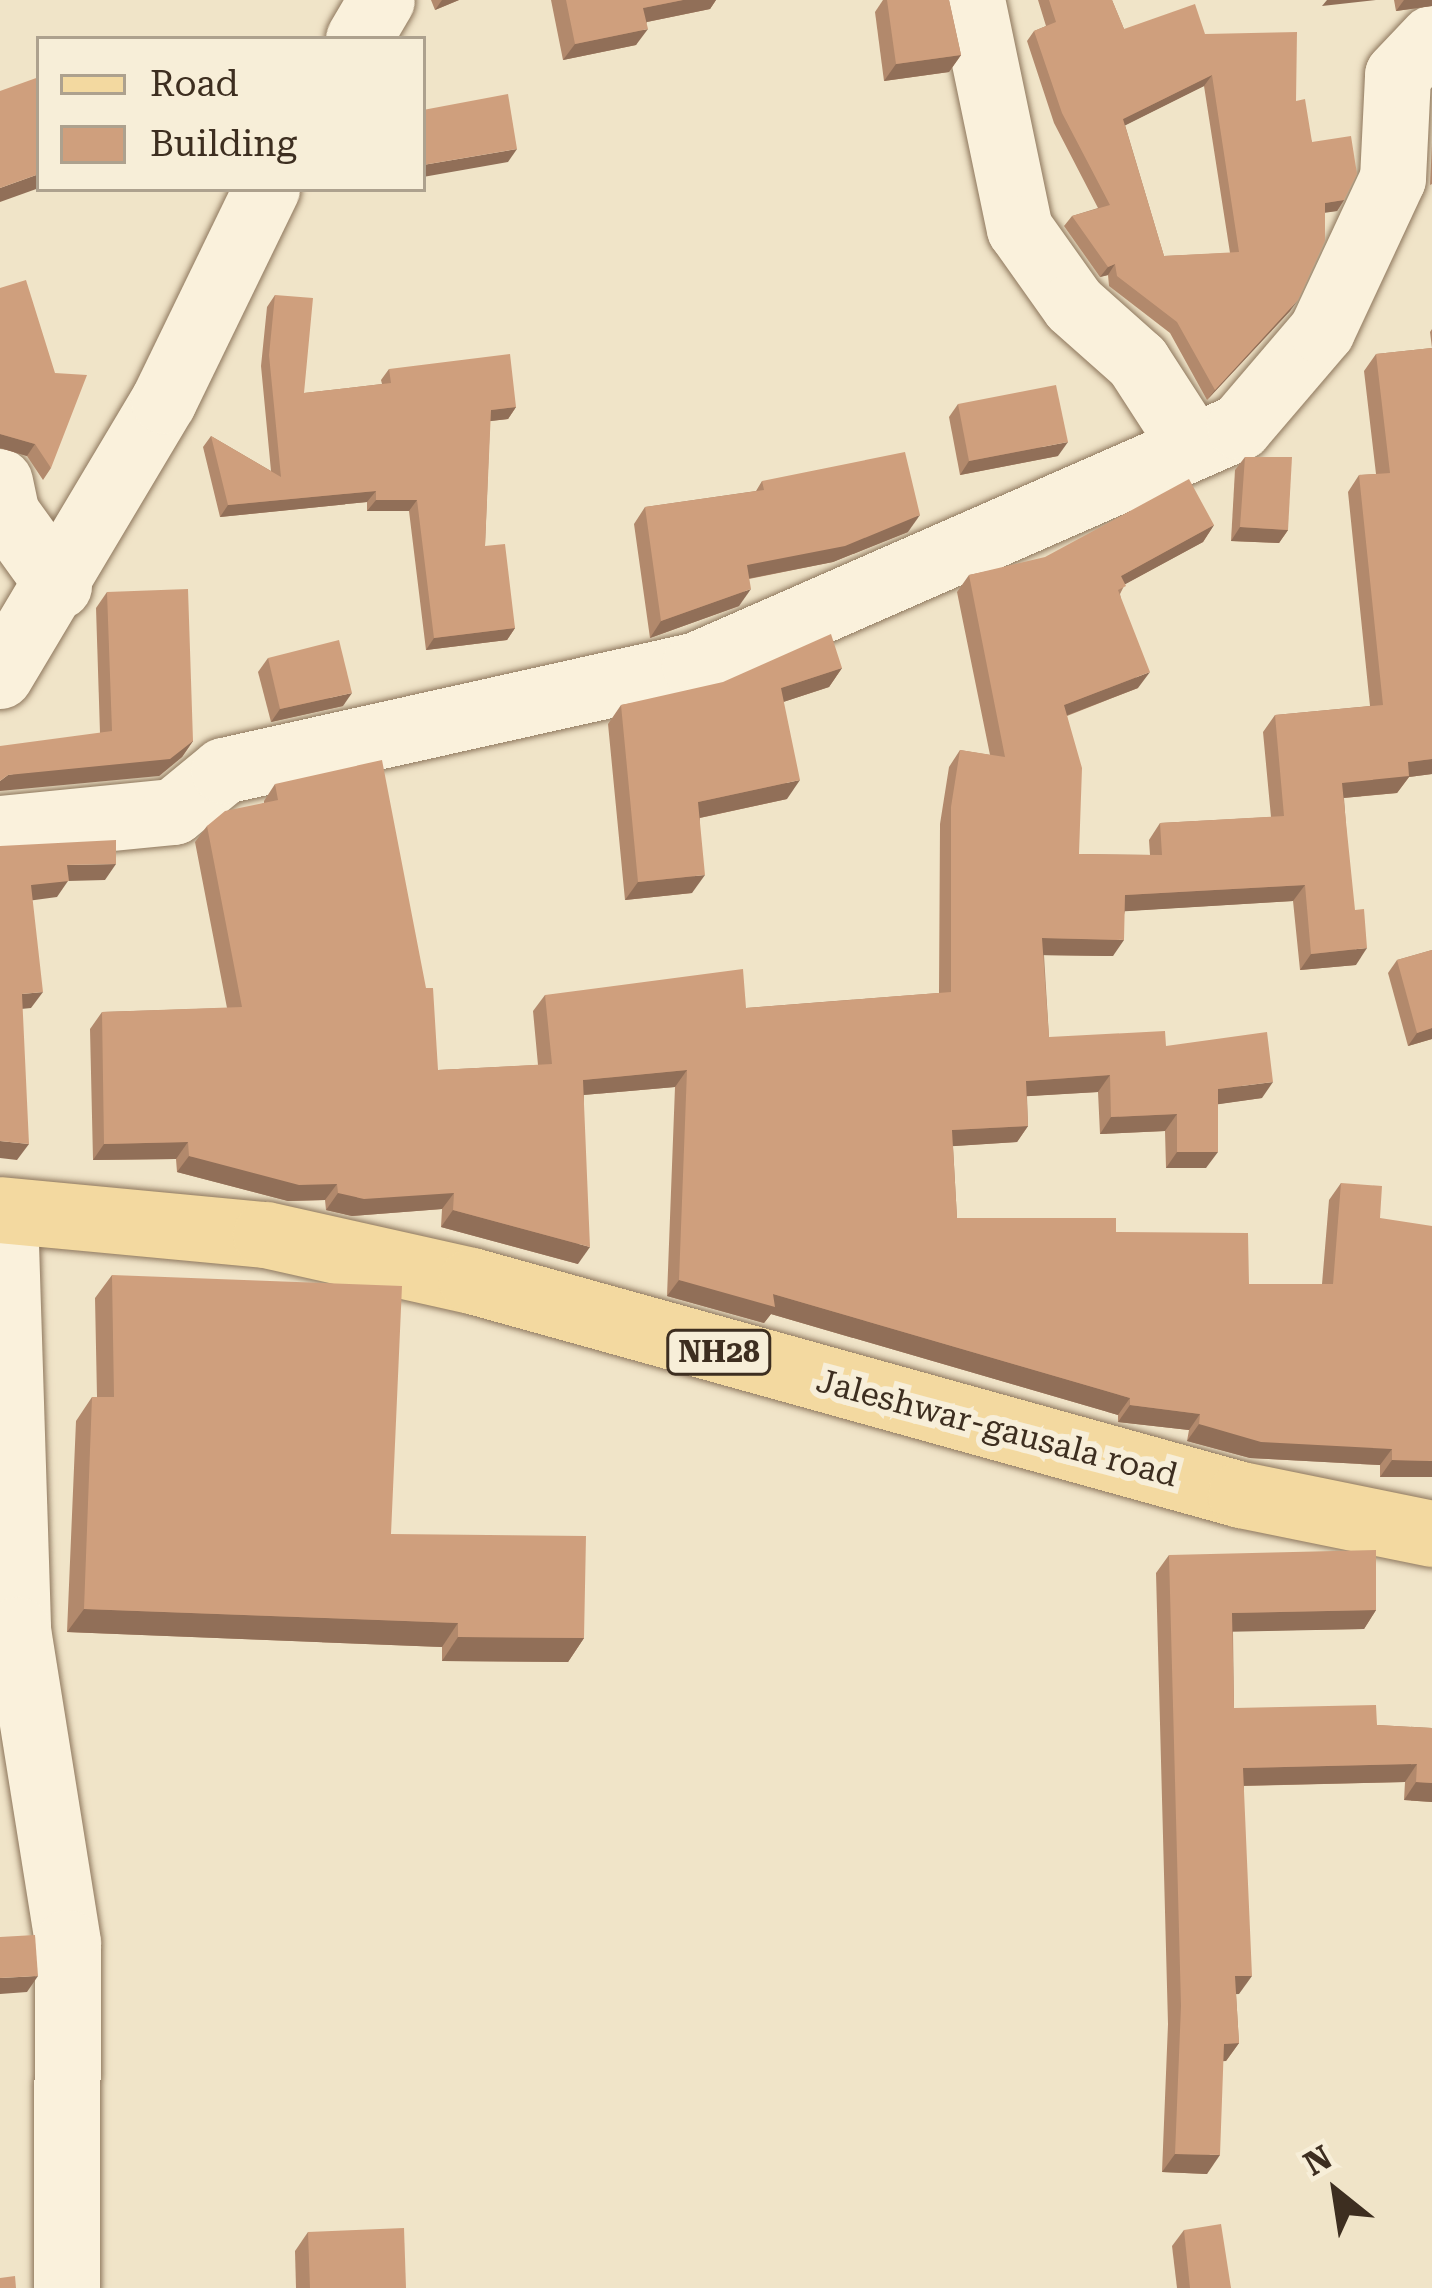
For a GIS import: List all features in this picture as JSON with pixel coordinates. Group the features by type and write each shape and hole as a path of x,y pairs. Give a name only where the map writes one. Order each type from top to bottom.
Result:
{"main road":[{"name":"Jaleshwar-gausala road","path":"3,1211 266,1235 472,1281 1241,1495 1432,1534"}],"street":[{"path":"361,36 382,0"},
{"path":"972,0 1020,229 1074,305 1138,362 1191,444"},
{"path":"0,830 174,812 224,771 695,666 1136,476 1191,444 1240,427 1322,331 1393,179 1398,75 1432,40"},
{"path":"0,676 59,586 164,401 267,192"},
{"path":"0,482 8,514 59,586"},
{"path":"3,1211 18,1630 68,1943 67,2288"}],"building":[{"path":"566,0 683,0 643,8 648,29 575,44"},
{"path":"887,0 949,0 961,55 896,64"},
{"path":"1049,0 1112,0 1124,29 1195,4 1205,34 1297,32 1296,101 1305,99 1312,142 1351,136 1357,174 1344,200 1325,203 1325,241 1298,300 1215,390 1177,322 1117,276 1115,264 1108,267 1072,216 1110,205 1062,113 1034,31 1056,22","holes":["1212,75 1239,252 1164,256 1123,119"]},
{"path":"36,78 36,175 0,188 0,91"},
{"path":"508,94 517,149 426,164 426,109"},
{"path":"26,280 55,373 87,375 51,468 35,444 0,434 0,288"},
{"path":"275,295 313,298 304,393 391,383 389,369 510,354 516,407 491,410 485,546 505,544 515,628 434,638 417,500 376,500 376,491 228,505 211,436 281,477 269,355"},
{"path":"1432,348 1432,759 1408,762 1409,776 1342,783 1355,910 1364,909 1367,948 1311,954 1305,885 1125,895 1124,940 1042,938 1049,1037 1165,1031 1166,1046 1267,1032 1273,1082 1218,1089 1218,1152 1177,1152 1177,1114 1111,1117 1110,1075 1026,1081 1028,1126 952,1130 957,1218 1116,1218 1116,1232 1248,1233 1249,1284 1333,1284 1341,1183 1382,1186 1380,1218 1432,1226 1432,1461 1392,1460 1392,1449 1261,1442 1199,1424 1200,1414 1130,1405 1130,1398 773,1294 775,1307 679,1280 687,1070 583,1080 590,1247 453,1210 454,1193 364,1199 338,1193 337,1184 299,1185 189,1156 188,1142 104,1144 102,1012 242,1007 207,826 225,811 278,800 275,784 382,760 426,988 433,988 438,1070 552,1064 545,995 743,969 746,1008 951,992 951,807 960,750 1005,757 969,575 1045,557 1189,479 1214,525 1121,576 1126,586 1118,590 1150,672 1064,705 1082,768 1079,854 1162,855 1160,823 1284,816 1275,715 1383,705 1359,475 1390,473 1376,354"},
{"path":"1056,385 1068,442 969,461 958,404"},
{"path":"905,452 920,515 845,546 747,565 751,589 661,621 645,507 764,490 762,481"},
{"path":"1245,457 1292,457 1288,530 1240,527"},
{"path":"188,589 193,741 170,759 8,775 0,781 0,746 112,731 107,592"},
{"path":"831,634 842,668 781,688 800,780 698,802 705,875 638,882 621,705 723,682"},
{"path":"339,640 352,693 280,709 268,658"},
{"path":"116,840 116,864 67,865 69,881 31,885 43,992 22,994 29,1144 0,1141 0,846"},
{"path":"1432,950 1432,1028 1417,1033 1397,960"},
{"path":"112,1275 402,1286 391,1534 586,1536 584,1638 458,1637 458,1623 84,1609 92,1397 114,1397"},
{"path":"1376,1550 1376,1610 1232,1613 1234,1708 1376,1705 1377,1725 1432,1728 1432,1783 1416,1782 1417,1764 1243,1768 1252,1976 1235,1976 1239,2043 1224,2044 1220,2155 1175,2154 1181,2006 1169,1555"},
{"path":"35,1935 38,1976 0,1978 0,1937"},
{"path":"1221,2224 1231,2288 1190,2288 1184,2230"},
{"path":"404,2228 406,2288 310,2288 308,2232"},
{"path":"15,2276 16,2288 0,2288 0,2278"}]}
